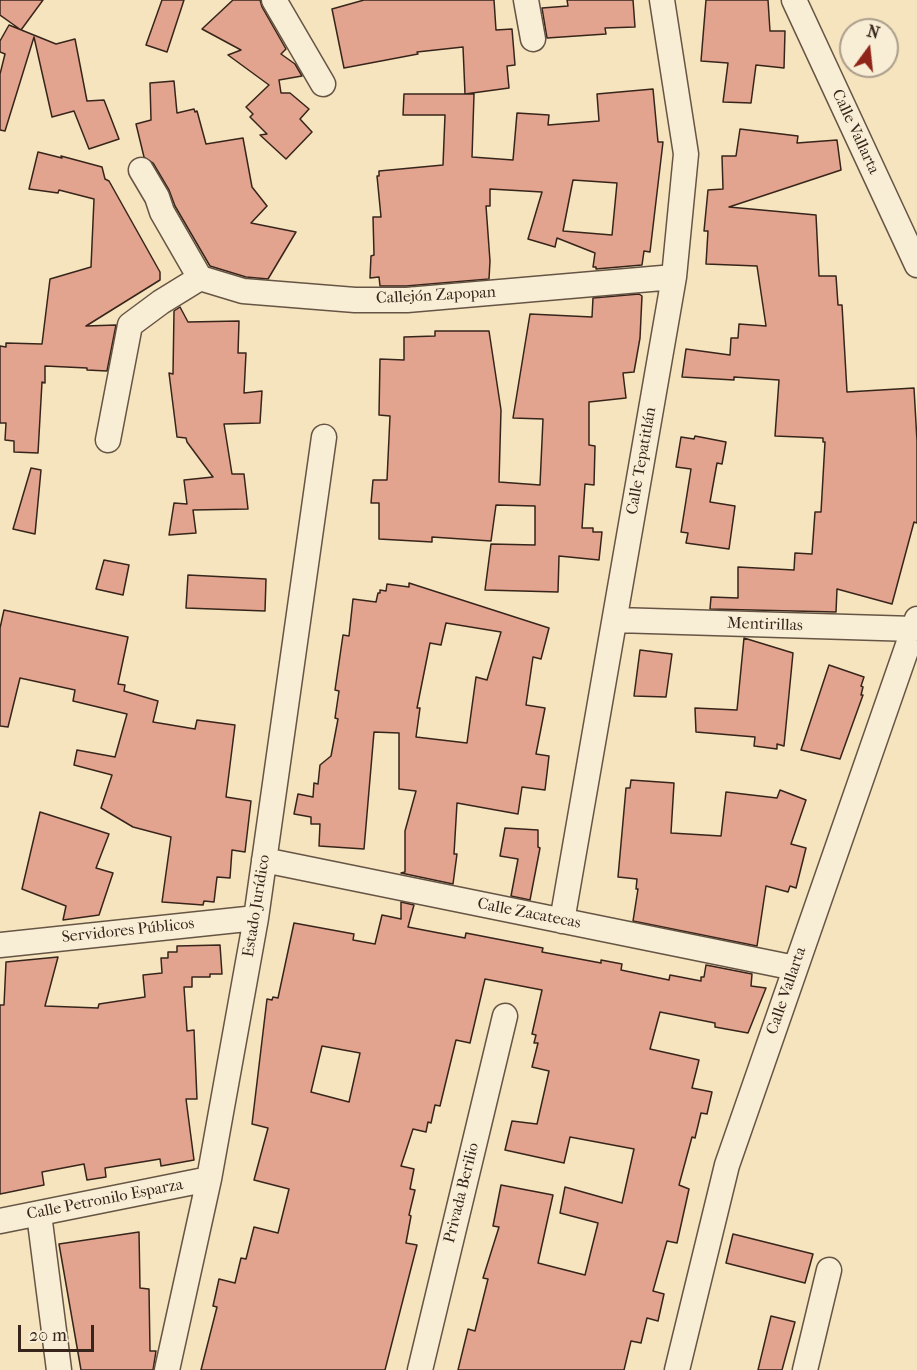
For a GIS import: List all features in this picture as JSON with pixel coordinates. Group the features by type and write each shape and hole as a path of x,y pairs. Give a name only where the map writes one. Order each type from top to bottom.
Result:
{"street":[{"path":"273,0 323,84"},
{"path":"526,0 533,39"},
{"name":"Calle Tepatitlán","path":"562,921 674,277 686,154 662,0"},
{"name":"Calle Vallarta","path":"794,0 917,265"},
{"path":"108,440 130,325 161,302 200,278 141,170"},
{"name":"Callejón Zapopan","path":"200,278 243,291 355,300 407,300 674,277"},
{"name":"Estado Jurídico","path":"167,1370 209,1179 256,918 324,437"},
{"name":"Mentirillas","path":"616,620 916,624"},
{"name":"Calle Vallarta","path":"677,1370 727,1165 916,624"},
{"name":"Calle Zacatecas","path":"264,860 795,968"},
{"name":"Servidores Públicos","path":"0,945 256,918"},
{"name":"Privada Berilio","path":"420,1370 505,1016"},
{"name":"Calle Petronilo Esparza","path":"0,1221 209,1179"},
{"path":"39,1214 59,1370"},
{"path":"805,1370 830,1270"}],"building":[{"path":"0,0 43,0 21,30 0,15"},
{"path":"162,0 184,0 167,52 146,45"},
{"path":"233,0 260,0 286,49 281,54 295,64 302,76 279,80 281,93 290,93 309,109 300,119 312,132 286,159 260,135 267,134 250,117 253,114 246,107 269,85 228,55 241,50 202,29"},
{"path":"364,0 494,0 496,30 512,29 515,65 507,66 509,88 465,94 463,47 417,52 418,54 344,68 332,9"},
{"path":"567,0 633,0 635,27 605,28 606,34 547,38 542,8 568,6"},
{"path":"706,0 768,0 770,31 785,31 784,68 756,65 751,103 723,102 728,63 701,61"},
{"path":"9,25 56,44 75,39 87,101 104,100 119,139 89,149 74,111 52,117 34,37 5,131 0,130 0,74 5,54 0,52 0,41"},
{"path":"174,81 177,113 194,109 195,112 197,111 206,144 243,138 252,187 267,206 251,223 296,232 268,279 246,277 210,266 153,163 144,157 136,124 151,120 150,83"},
{"path":"653,89 658,142 663,142 650,252 644,251 642,265 596,269 593,267 595,253 557,238 555,247 528,239 542,192 490,189 490,206 486,206 489,279 380,286 379,277 370,278 371,256 374,255 373,217 381,217 377,176 379,176 379,171 443,165 445,115 403,115 404,94 474,94 472,157 513,160 517,113 549,115 548,125 599,121 597,94","holes":["573,180 617,183 612,235 563,231"]},
{"path":"740,129 798,136 797,143 837,140 841,170 729,207 816,215 819,276 836,276 838,305 842,305 847,392 914,388 917,441 917,523 914,522 892,604 837,589 836,612 710,609 711,597 738,598 738,567 794,570 795,553 812,554 815,512 821,512 825,442 823,438 775,436 779,380 682,377 686,349 730,355 731,338 738,338 739,324 766,326 757,266 706,264 708,231 704,231 708,190 723,189 722,156 736,156"},
{"path":"38,152 102,167 105,179 109,181 160,272 160,280 86,326 116,325 107,371 45,366 38,453 14,452 14,441 5,440 6,423 0,423 0,346 6,347 6,343 42,344 50,279 91,267 94,199 59,190 58,193 29,189"},
{"path":"639,294 642,296 640,338 634,372 623,373 626,398 589,402 589,445 595,446 594,485 585,484 582,528 593,528 593,532 602,532 599,560 559,556 558,592 485,590 491,544 535,545 535,506 496,505 491,541 432,537 432,542 379,539 379,503 371,503 373,480 387,480 390,416 379,415 380,359 404,360 404,337 435,336 435,331 489,331 501,410 499,482 540,485 543,419 513,418 530,314 592,317 593,298"},
{"path":"180,307 188,322 239,321 238,353 246,353 244,393 262,391 260,423 224,424 232,474 244,474 248,509 193,510 196,533 169,535 174,503 187,504 184,480 213,477 186,438 177,437 169,373 173,374 174,311"},
{"path":"695,436 726,442 722,464 717,463 710,502 735,506 729,549 686,543 688,533 681,532 691,469 676,467 681,437 694,439"},
{"path":"31,468 41,470 35,534 13,529"},
{"path":"104,560 129,565 123,595 96,589"},
{"path":"188,575 266,579 265,611 186,608"},
{"path":"409,583 549,628 541,659 533,657 526,705 545,708 536,754 549,756 545,790 522,787 518,814 457,803 454,854 457,854 453,884 401,873 405,872 405,831 416,791 399,789 399,733 374,732 364,849 319,846 320,824 311,824 311,817 294,814 298,794 313,797 314,783 318,784 320,765 331,756 338,719 335,718 339,691 335,690 343,635 349,636 353,599 376,602 378,593 380,590 386,591 387,584 409,587","holes":["446,623 501,632 487,680 476,677 467,743 416,737 420,708 417,708 430,643 441,645"]},
{"path":"4,610 128,637 118,684 125,685 124,691 158,701 153,722 195,729 197,720 235,725 226,797 251,801 245,852 232,850 230,878 217,877 214,902 204,901 203,905 162,902 171,837 133,827 101,808 112,775 74,765 77,750 115,757 127,714 73,701 75,690 20,678 8,727 0,726 0,628"},
{"path":"744,638 793,653 784,746 777,744 777,749 754,746 755,737 696,732 695,708 737,710"},
{"path":"640,650 672,654 666,697 634,696"},
{"path":"829,665 864,677 861,686 863,687 861,695 863,695 840,759 801,750"},
{"path":"631,780 674,783 671,833 721,836 726,792 777,798 780,790 806,800 791,844 806,848 796,888 790,886 788,892 766,886 757,946 633,921 638,889 636,889 637,879 618,877 626,788 630,788"},
{"path":"40,812 109,834 96,868 113,873 99,915 63,920 66,906 22,889"},
{"path":"505,828 538,830 538,847 540,848 530,900 511,896 518,859 500,856"},
{"path":"401,902 414,905 408,927 465,938 466,933 543,948 542,952 601,963 601,960 622,964 621,970 669,980 670,975 701,981 706,965 752,974 751,986 766,988 748,1033 715,1027 715,1023 660,1012 650,1049 699,1060 692,1088 712,1092 707,1114 701,1113 695,1138 692,1137 679,1185 689,1189 677,1243 667,1241 653,1291 664,1294 658,1321 647,1318 641,1343 631,1341 624,1370 458,1370 468,1329 475,1331 488,1279 483,1278 499,1227 493,1226 501,1185 553,1195 538,1263 585,1275 598,1223 560,1213 565,1187 622,1203 634,1149 570,1137 564,1163 505,1150 512,1121 537,1124 549,1071 532,1067 538,1043 534,1043 536,1035 532,1034 542,990 485,979 470,1043 456,1040 440,1106 435,1105 431,1123 428,1122 426,1132 413,1129 401,1166 414,1169 410,1189 415,1190 406,1243 417,1245 385,1370 201,1370 217,1307 213,1306 219,1279 235,1283 241,1258 246,1259 254,1227 278,1233 289,1189 254,1180 268,1128 252,1124 267,999 278,998 294,923 354,934 353,940 375,944 382,915 401,919","holes":["322,1046 360,1053 349,1102 311,1092"]},
{"path":"220,945 222,974 192,977 192,987 184,987 187,1031 194,1030 197,1099 186,1099 194,1160 161,1166 160,1159 105,1168 106,1177 87,1180 84,1164 42,1172 44,1185 0,1194 0,1005 4,1005 6,962 58,957 45,1006 98,1008 99,1004 145,997 143,975 162,973 161,958 168,958 168,952 177,952 177,946"},
{"path":"139,1232 140,1288 149,1289 150,1351 156,1351 153,1370 81,1370 59,1244"},
{"path":"733,1234 813,1254 805,1283 726,1263"},
{"path":"771,1316 795,1322 782,1370 758,1370"}]}
